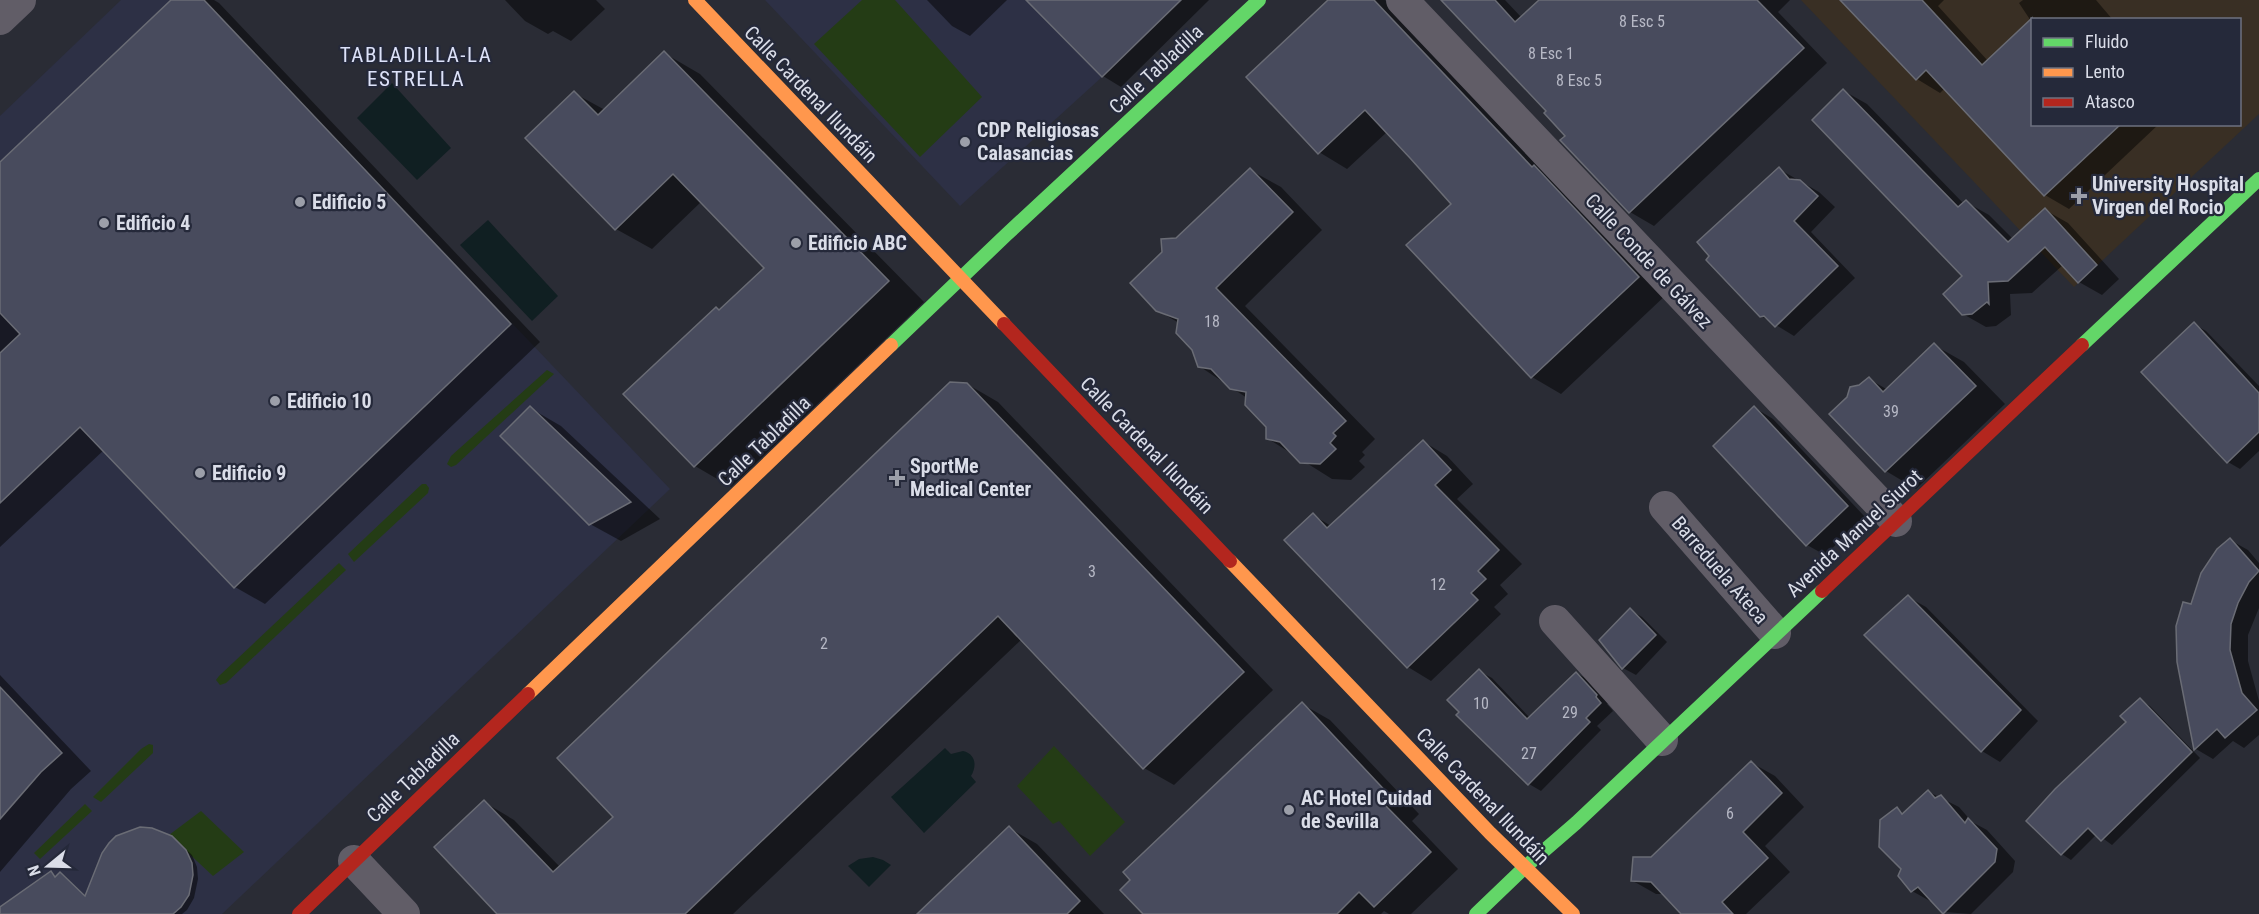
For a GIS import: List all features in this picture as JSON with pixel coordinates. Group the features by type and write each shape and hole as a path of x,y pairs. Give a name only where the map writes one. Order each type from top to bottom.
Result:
{"main road":[{"name":"Calle Cardenal Ilundáin","path":"695,0 1524,868 1573,914"},
{"name":"Calle Tabladilla","path":"299,914 1006,235 1259,0"},
{"name":"Avenida Manuel Siurot","path":"1476,914 1576,823 2259,179"}],"street":[{"path":"0,19 20,0"},
{"name":"Calle Conde de Gálvez","path":"1402,0 1896,521"},
{"name":"Barreduela Ateca","path":"1665,507 1775,633"},
{"path":"1555,621 1662,740"},
{"path":"354,861 405,914"}],"shaded area":[{"path":"121,0 204,0 670,489 222,914 0,914 0,116"},
{"name":"CDP Religiosas Calasancias","path":"765,0 1181,0 1102,77 960,206"},
{"name":"University Hospital Virgen del Rocio","path":"1801,0 2259,0 2259,114 2074,287"},
{"path":"392,83 451,148 417,180 357,118"},
{"path":"488,220 558,296 532,321 460,245"},
{"path":"945,748 951,754 963,751 971,755 975,764 971,776 976,782 924,833 891,797"},
{"path":"873,857 891,865 869,887 848,866 859,859"}],"green space":[{"path":"862,0 895,0 982,97 920,157 814,44"},
{"path":"547,370 554,374 456,465 451,467 447,464 451,456"},
{"path":"422,484 426,484 429,488 428,493 354,562 348,554"},
{"path":"339,563 346,570 226,683 220,685 216,680 219,676"},
{"path":"149,744 153,745 153,753 101,802 93,797 141,749"},
{"path":"1054,746 1125,822 1090,856 1059,821 1053,824 1017,786"},
{"path":"85,804 92,811 40,859 34,853"},
{"path":"201,811 244,852 213,876 169,835"}],"building":[{"path":"171,0 204,0 511,324 234,588 80,427 0,503 0,353 20,334 0,313 0,162"},
{"path":"1026,0 1181,0 1102,77"},
{"path":"1328,0 1374,0 1639,277 1531,378 1406,245 1451,204 1365,110 1318,154 1246,77"},
{"path":"1441,0 1495,0 1515,22 1539,0 1757,0 1804,48 1629,213 1560,140 1565,136 1544,113 1546,111"},
{"path":"1840,0 1922,0 1982,65 2031,19 2031,126 2119,126 2044,196 1926,70 1916,80"},
{"name":"Edificio ABC","path":"664,51 889,281 694,467 623,394 716,307 719,310 764,268 673,174 615,230 525,138 574,91 598,115"},
{"path":"1843,89 1958,207 1966,200 2008,242 2045,208 2097,265 2078,283 2045,247 2008,281 1988,282 1989,304 1987,302 1972,314 1962,315 1943,294 1962,276 1812,120"},
{"path":"1779,167 1789,179 1800,180 1818,196 1794,221 1838,266 1775,327 1764,316 1760,317 1706,260 1709,256 1697,242"},
{"path":"1250,168 1293,212 1216,288 1346,421 1333,433 1336,436 1330,443 1336,449 1320,464 1300,463 1280,442 1266,439 1266,427 1245,405 1246,392 1230,389 1211,369 1198,367 1192,350 1176,333 1178,319 1156,311 1130,283 1162,252 1161,239 1176,238"},
{"path":"2194,322 2259,393 2259,432 2227,463 2141,372"},
{"path":"1934,343 1976,386 1885,472 1829,414 1847,397 1850,387 1859,385 1869,377 1883,392"},
{"path":"950,382 967,383 1244,672 1143,769 998,616 685,914 497,914 434,847 484,800 553,872 613,817 557,758"},
{"path":"530,406 631,502 589,525 500,436"},
{"path":"1754,406 1848,506 1806,546 1713,446"},
{"path":"1423,440 1451,470 1435,485 1499,550 1478,571 1486,579 1471,593 1478,600 1407,668 1284,540 1313,513 1327,528"},
{"path":"2230,538 2259,571 2249,582 2238,603 2231,624 2230,650 2242,693 2257,710 2225,738 2217,729 2194,750 2177,662 2176,626 2183,602 2191,604 2201,573 2217,549"},
{"path":"1908,595 2021,710 1981,752 1864,635"},
{"path":"1630,608 1656,635 1622,669 1599,640"},
{"path":"1479,669 1527,719 1576,672 1597,695 1601,703 1586,718 1590,722 1528,785 1456,715 1459,712 1447,700"},
{"path":"0,687 62,753 41,772 0,819"},
{"path":"2140,698 2192,752 2101,841 2088,828 2061,855 2026,821 2055,789 2126,722 2120,716"},
{"name":"AC Hotel Cuidad de Sevilla","path":"1302,702 1392,798 1385,805 1431,852 1374,907 1359,892 1337,914 1143,914 1120,890 1130,880 1123,872"},
{"path":"1751,761 1782,793 1743,832 1768,858 1722,902 1733,914 1681,914 1651,882 1631,881 1633,857 1651,857"},
{"path":"1928,790 1935,798 1941,795 1965,823 1968,818 1997,849 1995,862 1943,914 1918,887 1911,892 1898,876 1901,869 1879,847 1880,820 1897,807 1902,814"},
{"path":"1009,826 1080,901 1067,914 917,914"},
{"path":"140,827 152,828 172,836 186,850 192,863 193,875 189,895 173,914 0,914 0,907 51,871 55,877 60,872 85,896 102,853 109,843 116,836"}],"traffic: fast":[{"path":"891,345 1259,0"},
{"path":"2082,345 2259,179"},
{"path":"1476,914 1822,591"}],"traffic: slow":[{"path":"695,0 1004,324"},
{"path":"528,694 891,345"},
{"path":"1230,561 1490,833 1573,914"}],"traffic: jam":[{"path":"1004,324 1230,561"},
{"path":"1822,591 2082,345"},
{"path":"299,914 528,694"}],"place":[{"name":"CDP Religiosas Calasancias","path":"965,142"},
{"name":"University Hospital Virgen del Rocio","path":"2079,196"},
{"name":"Edificio 5","path":"300,202"},
{"name":"Edificio 4","path":"104,223"},
{"name":"Edificio ABC","path":"796,243"},
{"name":"Edificio 10","path":"275,401"},
{"name":"Edificio 9","path":"200,473"},
{"name":"SportMe Medical Center","path":"897,478"},
{"name":"AC Hotel Cuidad de Sevilla","path":"1289,810"}],"district":[{"name":"TABLADILLA-LA ESTRELLA","path":"416,67"}]}
